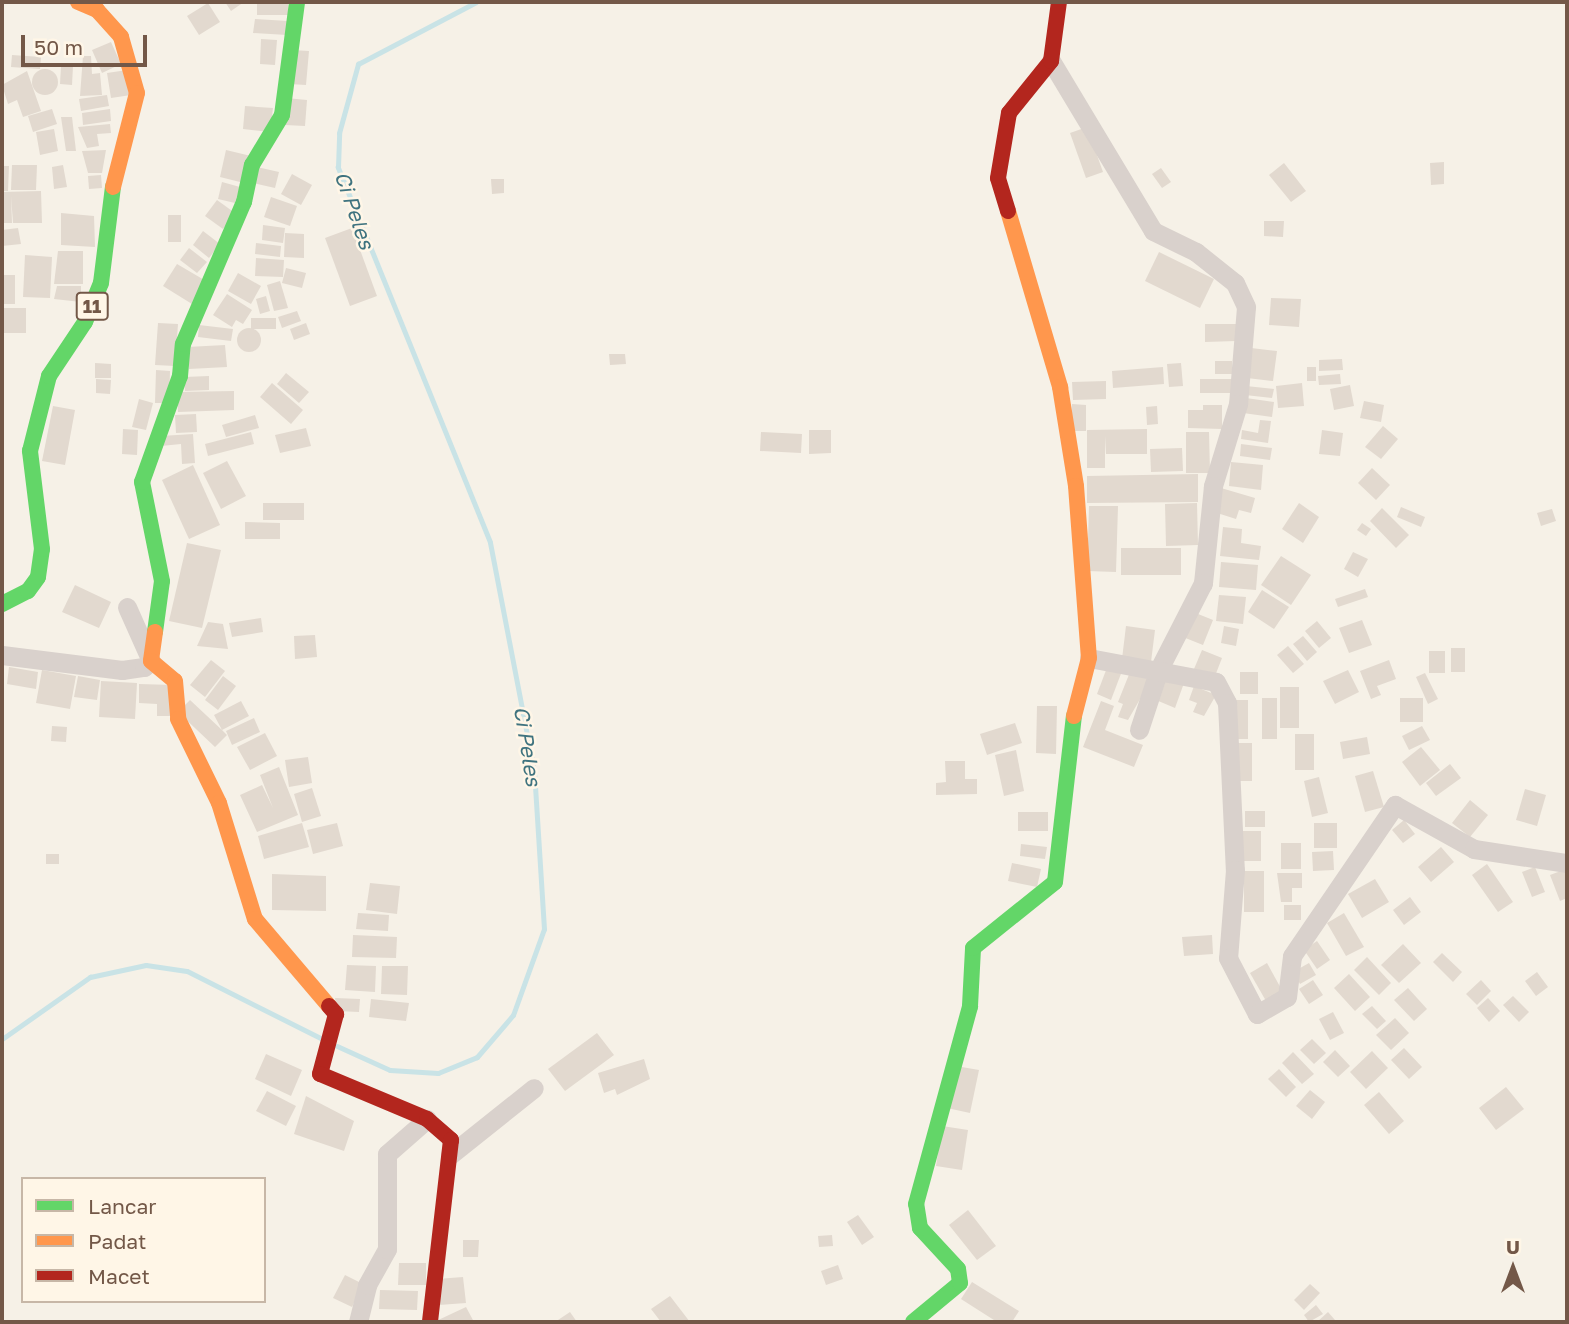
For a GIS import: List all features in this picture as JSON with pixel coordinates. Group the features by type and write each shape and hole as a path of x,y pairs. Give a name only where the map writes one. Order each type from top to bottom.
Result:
{"main road":[{"name":"11","path":"2,604 28,591 38,577 42,549 30,451 49,376 85,322 101,283 114,176 137,93 121,37 97,10 78,2"},
{"path":"297,2 282,115 252,165 244,202 184,344 180,376 142,482 162,581 151,661 175,681 178,719 219,803 255,919 337,1019 320,1062 321,1076 427,1119 450,1136 430,1322"},
{"path":"913,1322 960,1283 958,1269 920,1228 916,1204 970,1006 973,948 1055,882 1070,730 1089,658 1076,486 1060,387 998,178 1009,113 1051,61 1059,2"}],"street":[{"path":"1051,61 1153,231 1222,272 1235,283 1246,307 1238,404 1213,486 1203,583 1159,669 1139,730"},
{"path":"2,655 122,670 151,661 127,607"},
{"path":"1089,658 1159,669 1216,682 1227,702 1235,870 1228,958 1257,1014 1287,997 1292,956 1395,804 1474,849 1567,863"},
{"path":"450,1155 534,1088"},
{"path":"358,1322 367,1285 387,1249 387,1153 427,1119"}],"building":[{"path":"225,2 244,2 231,11"},
{"path":"257,2 288,2 288,15 257,15"},
{"path":"208,3 220,22 199,35 187,16"},
{"path":"255,19 288,21 287,35 253,33"},
{"path":"261,39 277,40 275,65 260,64"},
{"path":"111,42 121,64 102,73 92,50"},
{"path":"292,50 309,51 306,85 289,84"},
{"path":"12,55 41,57 40,69 11,67"},
{"path":"83,56 91,56 92,74 100,73 102,95 80,96"},
{"path":"61,66 73,66 72,85 60,84"},
{"path":"45,69 54,73 58,82 54,91 45,95 36,91 32,82 36,73"},
{"path":"127,70 131,95 111,98 107,73"},
{"path":"27,71 41,111 23,117 17,100 8,104 2,85"},
{"path":"107,95 109,106 81,111 79,99"},
{"path":"286,98 307,100 305,126 285,125"},
{"path":"245,106 273,108 270,132 243,129"},
{"path":"52,109 57,124 33,132 28,116"},
{"path":"110,109 111,121 83,125 82,113"},
{"path":"61,117 72,117 76,151 66,151"},
{"path":"110,124 111,133 97,134 99,146 87,148 78,127"},
{"path":"1087,127 1103,172 1086,178 1070,133"},
{"path":"54,129 58,151 40,155 36,132"},
{"path":"106,150 102,173 88,173 82,151"},
{"path":"226,150 251,156 244,183 220,177"},
{"path":"1444,162 1444,184 1431,185 1430,163"},
{"path":"1284,163 1306,191 1291,202 1269,175"},
{"path":"12,165 37,165 36,190 11,190"},
{"path":"63,165 67,187 54,189 52,167"},
{"path":"2,166 9,166 8,191 2,191"},
{"path":"257,167 279,172 275,188 253,183"},
{"path":"1161,168 1171,182 1162,188 1152,174"},
{"path":"292,174 312,185 301,205 281,194"},
{"path":"101,175 102,188 89,189 88,176"},
{"path":"491,179 504,179 504,193 492,194"},
{"path":"222,182 240,187 235,203 218,199"},
{"path":"41,191 42,223 13,223 11,196 12,223 2,223 2,192"},
{"path":"271,197 297,206 290,226 264,217"},
{"path":"217,200 235,213 223,229 205,216"},
{"path":"61,213 94,216 95,247 61,245"},
{"path":"168,215 181,215 181,242 168,242"},
{"path":"1264,221 1284,221 1283,237 1264,236"},
{"path":"263,225 285,228 283,243 262,240"},
{"path":"18,228 21,244 2,246 2,230"},
{"path":"352,228 377,296 350,306 325,238"},
{"path":"203,231 220,244 209,258 193,245"},
{"path":"285,233 304,234 304,258 284,257"},
{"path":"256,243 281,246 280,257 255,254"},
{"path":"189,248 207,262 197,273 180,260"},
{"path":"58,251 83,251 83,284 54,284"},
{"path":"1159,252 1214,279 1200,308 1145,281"},
{"path":"25,255 52,257 50,298 23,297"},
{"path":"256,258 284,260 283,277 255,276"},
{"path":"177,264 206,281 192,304 163,286"},
{"path":"286,268 306,273 302,288 282,283"},
{"path":"238,273 261,286 251,304 228,291"},
{"path":"2,275 15,275 15,304 2,304"},
{"path":"280,281 288,308 274,311 267,285"},
{"path":"57,286 81,286 81,302 54,299"},
{"path":"227,294 252,310 243,324 236,320 232,327 213,315"},
{"path":"266,296 270,311 260,314 256,299"},
{"path":"1271,298 1301,299 1299,327 1269,325"},
{"path":"2,308 26,308 26,333 2,333"},
{"path":"297,311 301,321 282,328 278,317"},
{"path":"251,318 276,318 276,329 251,329"},
{"path":"158,323 178,324 175,366 155,365"},
{"path":"306,323 310,334 294,340 290,329"},
{"path":"1205,324 1236,324 1236,341 1205,342"},
{"path":"199,325 233,329 231,341 198,337"},
{"path":"249,328 257,332 261,340 257,348 249,352 241,348 237,340 241,332"},
{"path":"225,345 227,367 189,369 187,347"},
{"path":"1251,348 1277,351 1273,381 1247,378"},
{"path":"609,354 625,354 626,364 610,365"},
{"path":"1342,359 1343,370 1319,371 1319,360"},
{"path":"1215,361 1232,361 1232,374 1215,374"},
{"path":"95,363 111,364 111,378 95,378"},
{"path":"1181,363 1183,386 1169,387 1167,364"},
{"path":"1163,367 1164,384 1113,388 1112,371"},
{"path":"1307,367 1316,367 1316,381 1307,381"},
{"path":"156,370 170,371 169,403 155,403"},
{"path":"286,373 309,392 299,403 277,384"},
{"path":"1340,374 1341,384 1319,385 1318,376"},
{"path":"209,376 209,390 185,391 184,377"},
{"path":"96,379 111,380 110,394 96,393"},
{"path":"1200,379 1233,379 1233,393 1200,393"},
{"path":"1106,381 1106,399 1073,400 1072,382"},
{"path":"272,383 303,410 291,424 260,397"},
{"path":"1302,383 1304,406 1278,408 1276,386"},
{"path":"1350,385 1354,406 1334,410 1330,389"},
{"path":"1246,386 1274,389 1272,398 1245,395"},
{"path":"234,391 234,410 178,412 177,392"},
{"path":"1246,398 1274,402 1272,417 1243,413"},
{"path":"139,399 153,403 146,430 132,427"},
{"path":"1364,401 1384,405 1381,422 1360,418"},
{"path":"1072,404 1086,405 1086,431 1071,431"},
{"path":"1203,405 1222,405 1222,429 1188,428 1188,410 1203,410"},
{"path":"53,406 75,410 65,465 42,461"},
{"path":"1157,406 1158,424 1147,425 1146,407"},
{"path":"196,414 197,432 176,433 175,415"},
{"path":"255,415 259,428 226,437 222,425"},
{"path":"1260,420 1271,421 1268,443 1241,439 1242,430 1258,433"},
{"path":"1383,426 1398,439 1381,459 1365,447"},
{"path":"306,428 311,446 280,453 275,435"},
{"path":"123,429 138,430 137,455 122,454"},
{"path":"1147,429 1147,454 1106,454 1105,436 1105,468 1087,468 1087,430"},
{"path":"809,430 831,430 831,453 809,454"},
{"path":"1322,430 1343,433 1340,456 1319,454"},
{"path":"251,432 254,444 208,456 205,444"},
{"path":"761,432 802,434 801,453 760,451"},
{"path":"1186,432 1209,432 1210,473 1186,473"},
{"path":"193,434 195,463 182,464 181,444 161,446 161,436"},
{"path":"1241,444 1272,448 1270,460 1240,456"},
{"path":"1182,448 1183,471 1151,472 1150,449"},
{"path":"227,461 246,496 221,509 203,473"},
{"path":"1231,462 1263,465 1261,490 1229,486"},
{"path":"193,465 220,525 189,539 162,480"},
{"path":"1372,468 1390,485 1376,500 1358,483"},
{"path":"1198,474 1198,502 1087,503 1087,476"},
{"path":"1221,488 1255,498 1251,513 1239,510 1236,519 1214,512"},
{"path":"263,503 304,503 304,520 263,520"},
{"path":"1197,503 1198,545 1166,546 1165,504"},
{"path":"1299,503 1319,517 1303,543 1282,529"},
{"path":"1089,506 1118,506 1116,572 1087,571"},
{"path":"1401,507 1425,517 1421,527 1397,517"},
{"path":"1382,508 1409,535 1396,548 1370,521"},
{"path":"1552,509 1556,521 1541,526 1537,513"},
{"path":"245,522 280,523 280,539 245,539"},
{"path":"1362,523 1371,529 1366,536 1357,530"},
{"path":"1223,527 1242,529 1241,543 1261,546 1259,560 1220,556"},
{"path":"187,543 221,550 202,628 169,621"},
{"path":"1121,548 1181,548 1181,575 1121,575"},
{"path":"1353,552 1368,559 1358,577 1344,569"},
{"path":"1281,556 1311,575 1291,605 1261,585"},
{"path":"1221,562 1258,565 1256,590 1219,587"},
{"path":"75,585 111,602 99,628 62,612"},
{"path":"1365,589 1368,597 1338,607 1335,599"},
{"path":"1262,590 1289,607 1274,629 1248,612"},
{"path":"1219,595 1246,597 1243,624 1216,621"},
{"path":"1193,612 1213,620 1203,645 1183,637"},
{"path":"261,618 263,632 232,637 229,623"},
{"path":"1362,620 1372,645 1349,653 1339,628"},
{"path":"1317,621 1331,638 1319,648 1305,631"},
{"path":"208,622 223,624 228,649 197,646"},
{"path":"1126,626 1155,630 1151,662 1122,659"},
{"path":"1224,626 1239,629 1236,646 1221,643"},
{"path":"315,635 317,657 295,659 294,636"},
{"path":"1303,636 1317,652 1307,661 1293,644"},
{"path":"1288,646 1304,664 1293,673 1277,655"},
{"path":"1451,648 1465,648 1465,672 1451,672"},
{"path":"1202,650 1222,658 1215,676 1194,669"},
{"path":"1429,651 1445,651 1445,673 1429,673"},
{"path":"211,660 225,671 205,697 190,685"},
{"path":"1389,660 1396,679 1377,686 1381,695 1371,699 1360,671"},
{"path":"1108,665 1122,671 1111,700 1097,694"},
{"path":"9,667 38,672 36,689 7,684"},
{"path":"42,670 76,676 70,709 36,703"},
{"path":"1348,670 1359,692 1335,704 1323,681"},
{"path":"1130,672 1151,680 1128,720 1118,717 1123,704 1118,702"},
{"path":"1240,672 1258,672 1258,694 1240,694"},
{"path":"1425,673 1438,699 1428,704 1416,677"},
{"path":"78,676 100,680 97,700 74,697"},
{"path":"223,676 236,686 218,710 205,700"},
{"path":"1166,676 1184,683 1175,708 1156,700"},
{"path":"101,681 137,683 135,719 99,717"},
{"path":"139,684 173,685 173,716 157,716 157,704 139,703"},
{"path":"1194,686 1216,695 1204,716 1193,712 1197,703 1189,700"},
{"path":"1280,687 1299,687 1299,728 1280,728"},
{"path":"1262,698 1277,698 1277,739 1262,739"},
{"path":"1400,698 1423,698 1423,722 1400,722"},
{"path":"190,700 227,735 215,747 178,712"},
{"path":"1234,700 1248,700 1248,739 1234,739"},
{"path":"241,701 249,716 222,730 214,715"},
{"path":"1101,701 1114,706 1105,730 1143,745 1134,767 1083,747"},
{"path":"1037,706 1057,706 1056,754 1036,753"},
{"path":"254,718 260,732 232,745 226,731"},
{"path":"1015,723 1022,743 987,755 980,734"},
{"path":"52,726 67,727 66,742 51,741"},
{"path":"1422,726 1430,740 1409,750 1402,736"},
{"path":"265,733 277,756 250,770 237,747"},
{"path":"1295,734 1314,734 1314,770 1295,770"},
{"path":"1367,737 1370,754 1343,759 1340,742"},
{"path":"1236,743 1252,743 1252,781 1236,781"},
{"path":"1421,747 1440,770 1420,786 1402,762"},
{"path":"1016,750 1024,791 1004,796 995,755"},
{"path":"308,757 312,783 289,787 285,760"},
{"path":"945,761 965,761 965,779 977,779 977,794 936,795 936,783 946,782"},
{"path":"1450,764 1461,778 1436,796 1426,783"},
{"path":"279,767 298,815 257,832 240,795 262,785 273,808 260,775"},
{"path":"1373,771 1384,807 1365,812 1355,776"},
{"path":"1319,777 1328,813 1312,817 1304,781"},
{"path":"312,788 321,816 302,822 294,794"},
{"path":"1525,789 1546,795 1537,826 1516,820"},
{"path":"1470,800 1488,815 1470,837 1452,823"},
{"path":"1245,811 1265,811 1265,827 1245,827"},
{"path":"1018,812 1048,812 1048,831 1018,831"},
{"path":"1404,820 1415,834 1403,843 1392,830"},
{"path":"302,823 309,847 264,859 258,836"},
{"path":"337,823 343,846 313,854 307,830"},
{"path":"1314,823 1337,823 1337,848 1314,848"},
{"path":"1243,831 1261,831 1261,861 1243,861"},
{"path":"1281,843 1301,843 1301,869 1281,869"},
{"path":"1021,844 1047,847 1045,859 1020,856"},
{"path":"1441,847 1454,862 1431,882 1418,867"},
{"path":"1333,851 1334,870 1313,871 1312,852"},
{"path":"46,854 59,854 59,864 46,864"},
{"path":"1012,863 1041,869 1037,887 1008,881"},
{"path":"1487,864 1513,902 1498,912 1472,875"},
{"path":"1535,867 1545,892 1532,897 1522,872"},
{"path":"1566,869 1567,898 1560,901 1550,875"},
{"path":"1244,871 1264,871 1264,912 1244,912"},
{"path":"1277,873 1302,873 1302,888 1292,888 1292,902 1281,902"},
{"path":"272,874 326,876 326,911 272,910"},
{"path":"1375,879 1389,902 1362,918 1348,894"},
{"path":"370,883 400,886 397,914 366,910"},
{"path":"1410,897 1421,912 1404,925 1393,910"},
{"path":"1284,905 1301,905 1301,920 1284,920"},
{"path":"358,913 389,915 388,931 356,929"},
{"path":"1344,913 1364,947 1346,956 1327,923"},
{"path":"353,935 397,937 396,958 352,957"},
{"path":"1212,935 1213,954 1184,956 1182,937"},
{"path":"1317,941 1330,960 1317,969 1304,950"},
{"path":"1403,944 1421,963 1399,983 1381,965"},
{"path":"1442,953 1462,972 1453,982 1433,962"},
{"path":"1367,957 1391,983 1379,995 1354,970"},
{"path":"1267,963 1283,992 1266,1001 1250,973"},
{"path":"1309,963 1316,975 1300,984 1293,972"},
{"path":"347,965 376,966 375,992 345,990"},
{"path":"382,966 408,966 407,995 381,994"},
{"path":"1537,972 1548,987 1536,996 1525,981"},
{"path":"1349,974 1370,997 1355,1011 1334,988"},
{"path":"1313,980 1323,995 1309,1004 1299,989"},
{"path":"1481,980 1491,991 1477,1005 1466,994"},
{"path":"1408,988 1427,1009 1414,1021 1394,1000"},
{"path":"1513,996 1529,1012 1519,1022 1503,1005"},
{"path":"335,998 360,999 359,1012 337,1011"},
{"path":"1488,998 1500,1011 1489,1022 1477,1008"},
{"path":"371,999 409,1003 406,1021 369,1017"},
{"path":"1372,1006 1386,1021 1377,1029 1362,1014"},
{"path":"1333,1012 1344,1033 1330,1040 1319,1019"},
{"path":"1395,1018 1409,1033 1391,1050 1376,1035"},
{"path":"597,1033 614,1055 565,1091 548,1069"},
{"path":"1312,1039 1326,1053 1314,1064 1300,1050"},
{"path":"1404,1048 1422,1067 1409,1079 1391,1060"},
{"path":"1335,1050 1350,1066 1338,1077 1323,1062"},
{"path":"1372,1051 1388,1068 1366,1089 1350,1072"},
{"path":"1293,1052 1314,1074 1302,1084 1282,1063"},
{"path":"266,1054 302,1070 291,1096 255,1079"},
{"path":"644,1059 650,1079 617,1095 615,1089 604,1093 598,1073"},
{"path":"956,1066 979,1070 970,1113 947,1108"},
{"path":"1279,1069 1296,1087 1286,1097 1268,1079"},
{"path":"1506,1087 1524,1109 1496,1130 1479,1108"},
{"path":"1310,1090 1325,1102 1312,1119 1296,1106"},
{"path":"267,1091 296,1106 286,1126 256,1111"},
{"path":"1379,1092 1404,1121 1389,1134 1364,1105"},
{"path":"306,1096 354,1121 344,1151 294,1134"},
{"path":"942,1126 968,1130 962,1170 936,1166"},
{"path":"968,1210 996,1246 977,1260 949,1225"},
{"path":"858,1215 874,1237 862,1245 847,1222"},
{"path":"832,1235 833,1246 819,1247 818,1236"},
{"path":"463,1240 479,1240 478,1257 463,1257"},
{"path":"399,1263 426,1263 426,1285 398,1285"},
{"path":"838,1265 843,1279 826,1285 821,1271"},
{"path":"345,1275 363,1284 352,1307 333,1298"},
{"path":"463,1277 466,1303 439,1305 437,1279"},
{"path":"972,1282 1019,1311 1012,1322 997,1322 961,1299"},
{"path":"1310,1284 1320,1293 1304,1310 1294,1300"},
{"path":"380,1290 418,1291 417,1310 379,1309"},
{"path":"670,1296 690,1322 661,1322 651,1309"},
{"path":"1316,1305 1323,1314 1309,1322 1304,1315"},
{"path":"466,1307 474,1322 434,1322"},
{"path":"570,1312 577,1322 555,1322"},
{"path":"1328,1312 1335,1320 1317,1322"}],"waterway":[{"name":"Ci Peles","path":"337,1046 390,1070 438,1073 477,1057 513,1015 544,929 534,771 490,542 338,167 339,133 358,64 476,2"},
{"name":"Ci Peles","path":"2,1039 90,977 146,965 187,971 322,1039"}],"traffic: fast":[{"path":"155,632 162,581 142,482 180,376 183,344 244,202 252,165 282,115 297,2"},
{"path":"2,604 28,591 38,577 42,549 30,451 49,376 85,322 101,283 113,187"},
{"path":"913,1322 960,1283 958,1269 920,1228 916,1204 970,1006 973,948 1055,882 1074,716"}],"traffic: slow":[{"path":"78,2 97,10 121,37 137,93 113,187"},
{"path":"1008,211 1060,387 1076,486 1089,658 1074,716"},
{"path":"155,632 151,661 175,681 178,719 219,803 255,919 329,1006"}],"traffic: jam":[{"path":"1008,211 998,178 1009,113 1051,61 1059,2"},
{"path":"329,1006 336,1014 320,1074 427,1119 451,1140 430,1322"}]}
